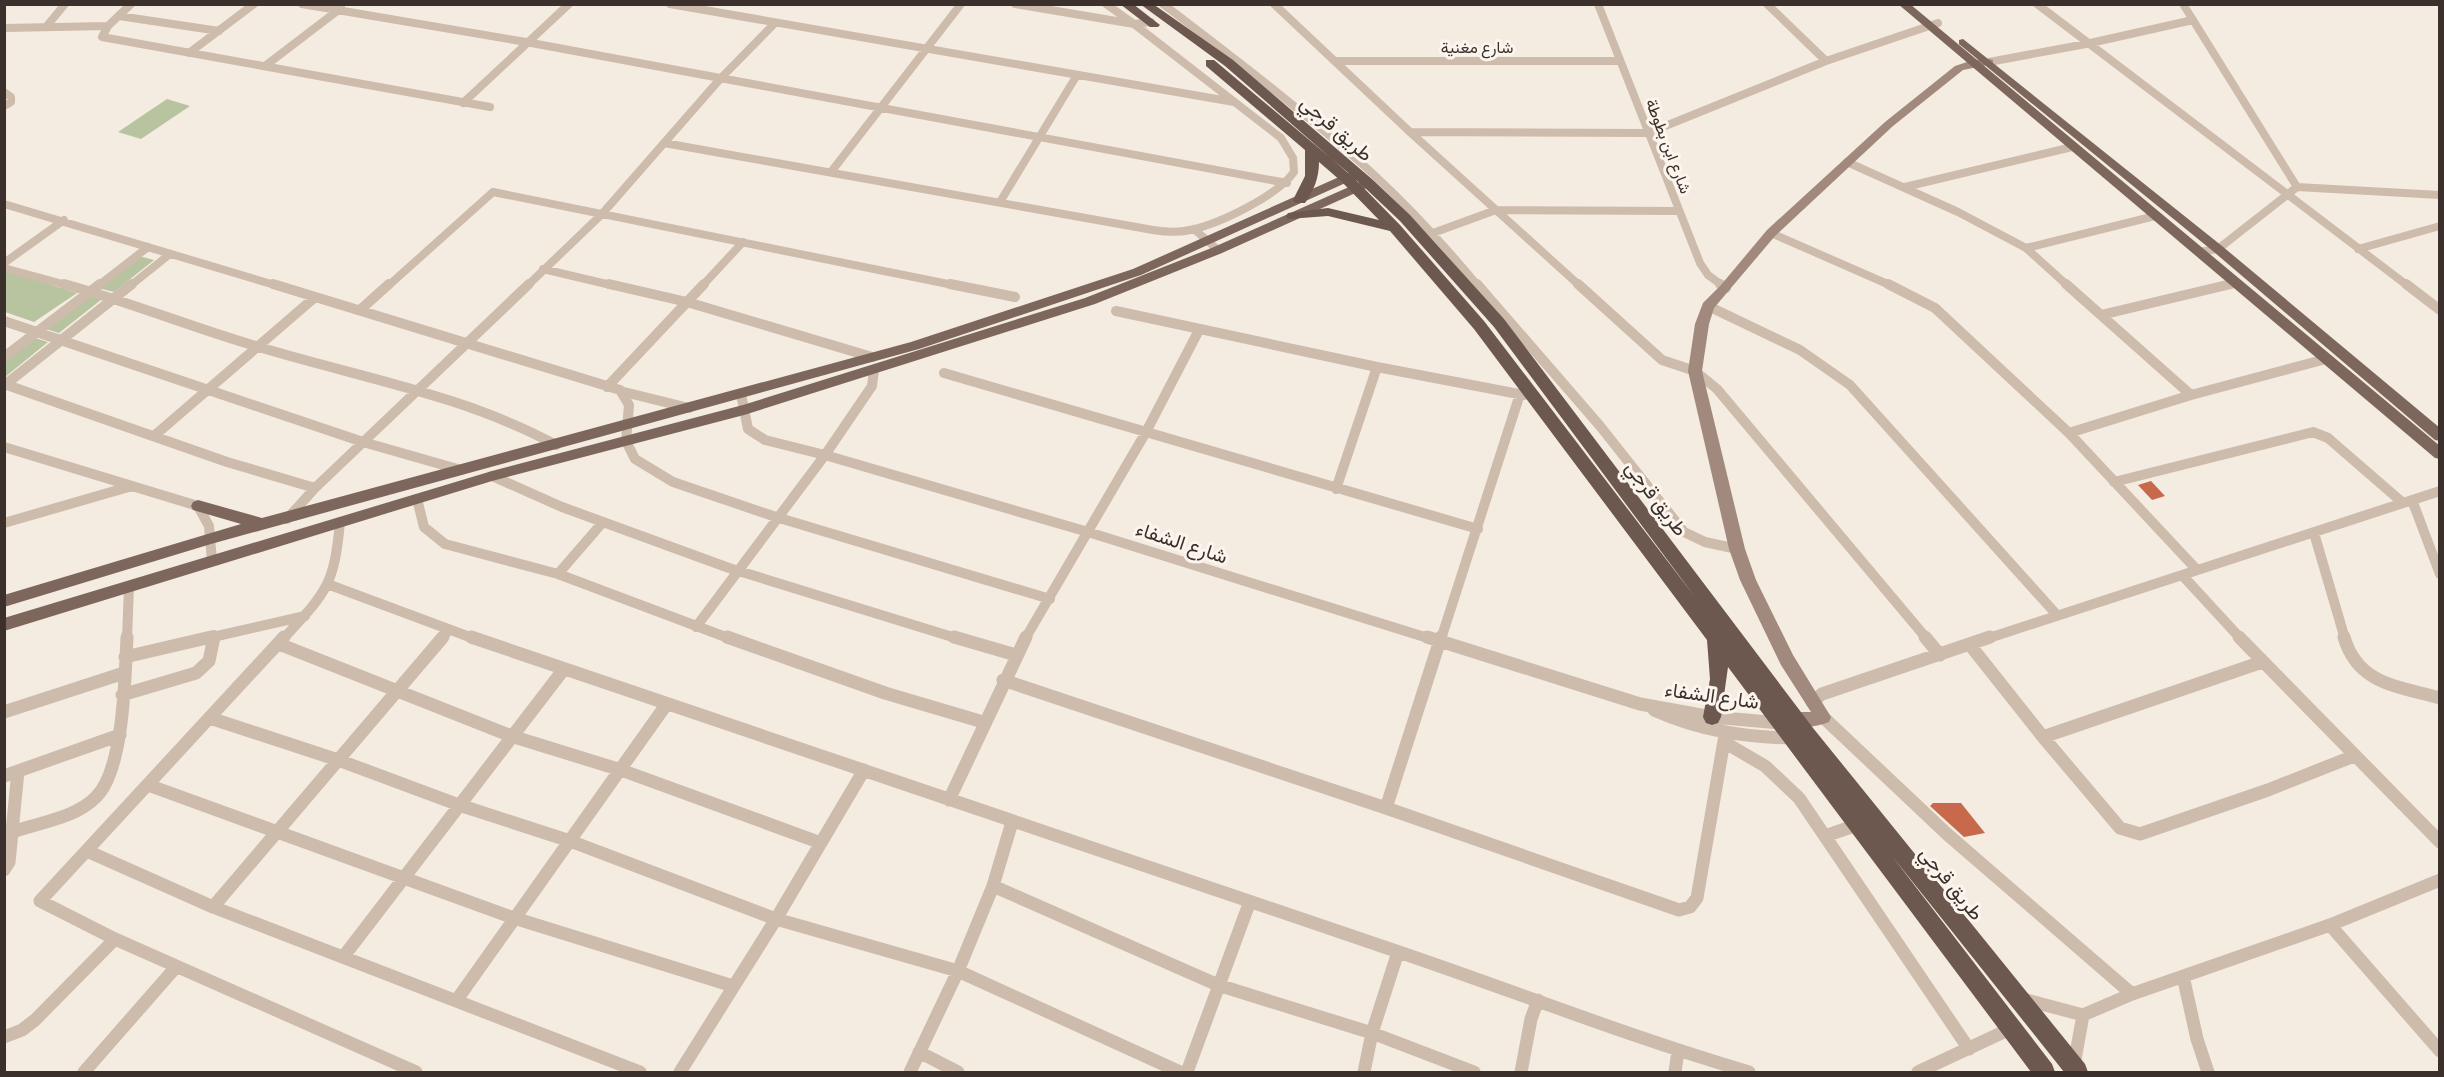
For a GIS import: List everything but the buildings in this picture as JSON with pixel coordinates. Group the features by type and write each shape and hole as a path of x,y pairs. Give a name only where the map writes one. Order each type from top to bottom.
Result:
{"highway":[{"name":"طريق قرجي","path":"1125,4 1224,66 1311,148 1357,181 1479,325 1526,395 1715,637 1801,725 1857,825 2044,1072"},
{"name":"طريق قرجي","path":"1145,4 1224,66 1419,234 1499,323 1801,725 2075,1070"},
{"path":"1299,201 1310,184 1311,148"},
{"path":"1293,216 1328,212 1395,228"},
{"path":"1712,717 1718,697 1720,675 1715,637"}],"main road":[{"path":"1903,4 1989,62 2218,249 2439,435"},
{"path":"1916,4 1973,63 2439,454"},
{"path":"1801,725 1812,702 1787,660 1748,580 1737,549 1695,371 1702,324 1708,306 1726,288 1771,233 1847,162 1959,68 1973,63 1989,62"},
{"path":"4,601 211,538 741,394 873,364 1090,301 1214,245 1299,201 1357,181"},
{"path":"1214,245 1293,216 1357,181"},
{"path":"4,624 492,476 744,410 873,364"},
{"path":"198,506 265,525"}],"street":[{"path":"46,27 65,4"},
{"path":"131,4 108,26 102,36 105,39 490,107"},
{"path":"189,53 254,4"},
{"path":"302,4 342,7 1287,183"},
{"path":"463,103 569,4"},
{"path":"670,4 1237,103"},
{"path":"831,172 961,4"},
{"path":"1015,4 1134,24 1151,22"},
{"path":"664,143 1153,230 1194,229 1275,192 1287,183 1294,173 1292,154 1281,138 1106,4"},
{"path":"1163,4 1265,82 1371,173 1433,233 1600,426 1684,532 1705,542 1737,549"},
{"path":"1274,4 1410,132 1662,360 1675,367 1695,371 1729,401 1940,655"},
{"name":"شارع ابن بطوطة","path":"1598,4 1700,263 1708,275 1726,288"},
{"path":"1767,4 1826,61"},
{"path":"2037,4 2086,44 2439,310"},
{"path":"2183,4 2297,187"},
{"path":"265,66 342,7"},
{"path":"119,16 219,31"},
{"path":"1989,62 2086,44 2193,20"},
{"path":"286,519 315,488 468,345 602,213 720,79 775,23"},
{"path":"1410,132 1648,133 1826,61 1934,25"},
{"path":"4,28 108,26"},
{"name":"شارع مغنية","path":"1335,61 1620,61"},
{"path":"1000,202 1077,75"},
{"path":"4,92 12,97 10,102 4,106"},
{"path":"1905,187 2072,147"},
{"path":"1847,162 1905,187 2026,248 2191,395"},
{"path":"2199,252 2218,249 2297,187 2439,195"},
{"path":"360,310 493,192 1015,297"},
{"path":"4,204 64,220 607,387 689,408"},
{"path":"1433,233 1496,210 1678,211"},
{"path":"2026,248 2155,216"},
{"path":"4,263 64,220"},
{"path":"2358,249 2439,226"},
{"path":"1194,229 1214,245"},
{"path":"1771,233 1909,293 1935,308 2069,434 2197,570"},
{"path":"607,387 742,242"},
{"path":"4,357 148,247"},
{"path":"5,384 170,254"},
{"path":"4,268 90,291 258,346 419,390 532,432 556,445"},
{"path":"543,269 687,302 873,364 872,386 825,455 776,517 696,627"},
{"path":"2101,315 2235,283"},
{"path":"154,436 314,298"},
{"path":"1708,306 1809,354 1850,385 2057,615"},
{"path":"1116,311 1377,367 1526,395 1478,529 1386,808"},
{"path":"4,321 363,442 461,470"},
{"path":"949,800 1016,654 1146,432 1200,330"},
{"path":"2069,434 2191,395 2326,359"},
{"path":"1336,489 1377,367"},
{"path":"944,373 1478,529"},
{"path":"5,384 226,462 315,488"},
{"path":"620,390 629,405 626,441 635,459 673,482 776,517 1050,599"},
{"name":"شارع الشفاء","path":"741,394 748,429 765,440 825,455 1088,532 1441,644 1640,704 1712,717 1801,725"},
{"path":"2114,482 2313,432 2328,438 2408,502 2439,574"},
{"path":"4,447 198,506 209,526 212,561"},
{"path":"492,476 534,498 736,572 871,614 1016,654"},
{"path":"4,523 132,486"},
{"path":"1812,702 1822,694 2439,491"},
{"path":"417,499 424,527 445,544 558,574 696,627 885,693 984,722"},
{"path":"340,522 336,570 330,585 305,616 40,901 176,967 416,1072"},
{"path":"558,574 603,522"},
{"path":"2314,533 2349,654 2360,669 2376,679 2439,698"},
{"path":"2183,576 2262,662 2439,842"},
{"path":"330,585 448,630 666,705 1398,952 1678,1051 1749,1072"},
{"path":"10,826 83,806 95,799 111,775 120,735 129,586"},
{"path":"125,657 305,616"},
{"path":"213,907 448,630"},
{"path":"122,695 192,676 201,670 211,657 214,635"},
{"path":"279,644 511,736 621,770 820,843"},
{"path":"1970,645 2043,737 2120,828 2140,834 2268,790 2354,756"},
{"path":"2043,737 2262,662"},
{"path":"344,956 564,669"},
{"path":"4,712 124,673"},
{"path":"1003,680 1386,808 1679,910 1690,907 1697,898 1725,738 1783,778 1825,836 1969,1049"},
{"name":"شارع الشفاء","path":"1640,704 1680,722 1725,738 1746,738 1801,725"},
{"path":"456,1001 666,705"},
{"path":"210,718 338,760 459,805 570,841 776,919 958,970 1180,1072"},
{"path":"1801,725 1829,725 1947,834 2132,994"},
{"path":"4,776 120,735"},
{"path":"680,1072 776,919 864,770"},
{"path":"4,870 9,862 10,826 18,771"},
{"path":"148,785 514,918 733,986"},
{"path":"910,1072 958,970 993,886 1012,822"},
{"path":"1825,836 1857,825"},
{"path":"87,851 213,907 640,1072"},
{"path":"2016,997 2083,1015 2132,994 2330,925 2439,880"},
{"path":"993,886 1218,985 1372,1033 1474,1072"},
{"path":"1187,1072 1249,903"},
{"path":"2330,925 2439,1051"},
{"path":"4,1037 22,1030 35,1020 115,939"},
{"path":"1364,1072 1372,1033 1398,952"},
{"path":"84,1072 176,967"},
{"path":"2183,976 2197,1039 2208,1072"},
{"path":"1521,1072 1531,1019 1538,1000"},
{"path":"2075,1070 2083,1015"},
{"path":"1918,1072 2010,1029"},
{"path":"1675,1072 1678,1051"},
{"path":"919,1052 958,1072"}],"green space":[{"path":"167,99 190,106 141,139 118,132"},
{"path":"139,256 154,260 114,292 98,288"},
{"path":"5,270 77,293 34,322 5,312"},
{"path":"86,295 102,299 59,333 43,328"},
{"path":"32,337 48,342 5,377 5,359"}]}
